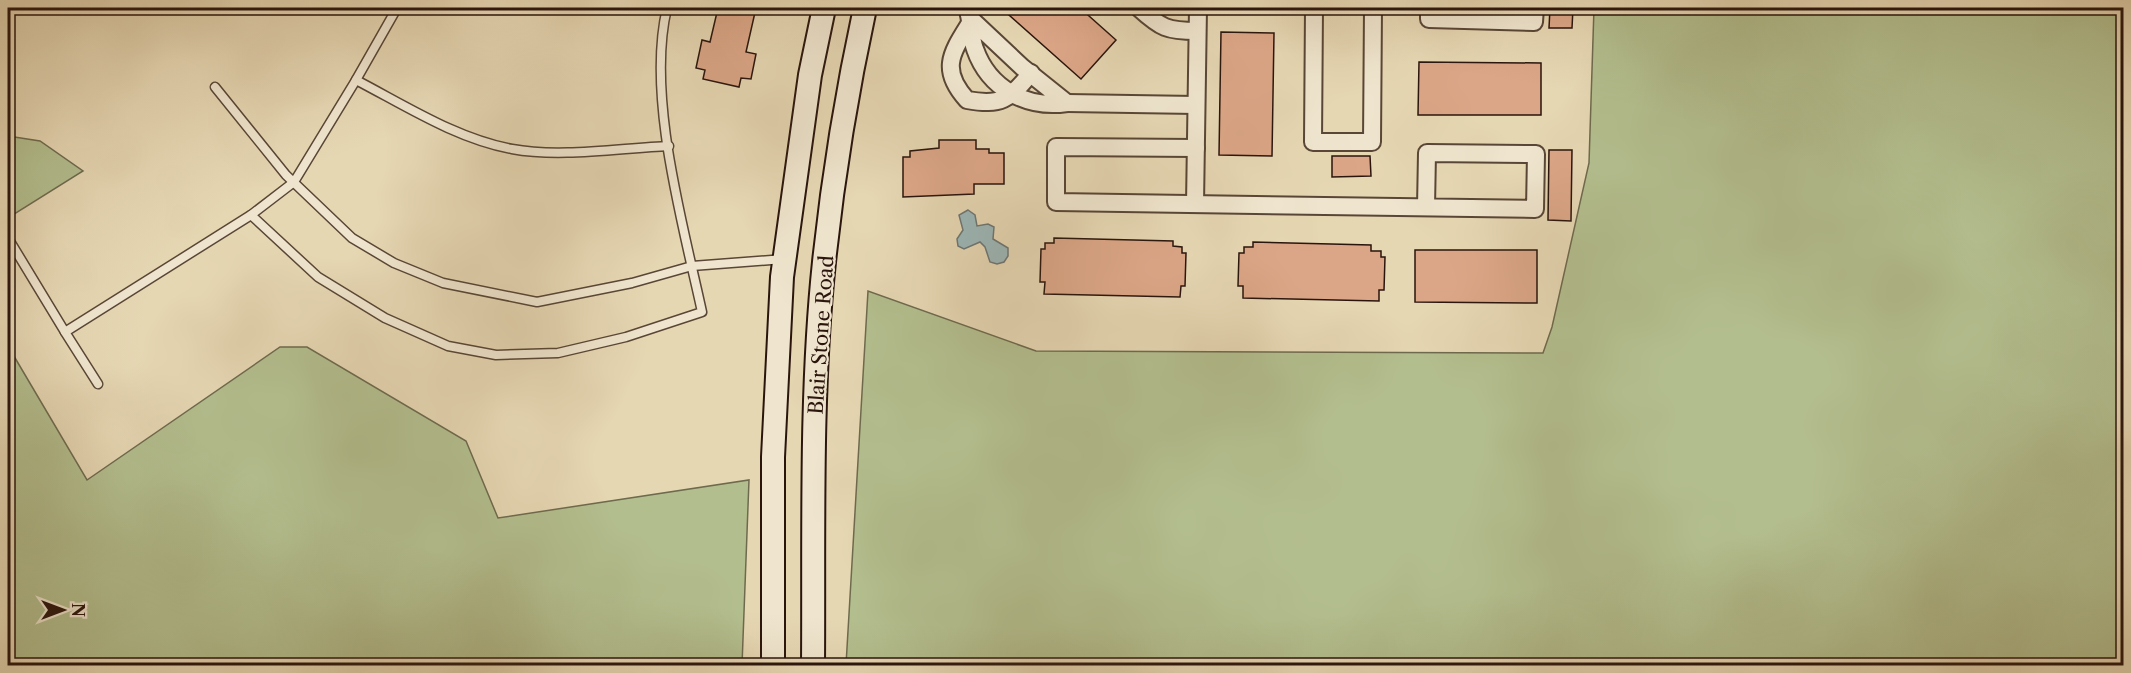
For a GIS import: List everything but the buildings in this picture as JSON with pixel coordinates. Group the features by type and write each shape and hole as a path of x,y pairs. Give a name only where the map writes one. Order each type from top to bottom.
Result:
{"main road":[{"name":"Blair Stone Road","path":"773,666 773,457 784,259 810,75 824,8"},
{"name":"Blair Stone Road","path":"813,666 815,424 824,264 849,84 865,8"}],"street":[{"path":"1139,8 1159,27 1173,31 1197,31"},
{"path":"1195,204 1198,8"},
{"path":"1314,8 1312,142 1372,142 1373,8"},
{"path":"1429,8 1429,20 1534,22 1535,8"},
{"path":"970,14 974,48 987,70 1001,86 1041,105 1067,103 1196,105"},
{"path":"970,14 950,63 951,76 966,100 1000,102 1014,94 1031,73"},
{"path":"970,14 1031,73 1067,103"},
{"path":"1196,148 1056,147 1056,202 1535,209 1536,154 1427,153 1426,207"}],"lane":[{"path":"65,332 251,214 294,182 397,8"},
{"path":"251,214 318,277 385,318 448,346 496,355 558,353 626,337 702,312 669,146 660,84 663,25 667,8"},
{"path":"356,80 447,127 481,142 513,150 542,153 669,146"},
{"path":"215,87 294,182 352,238 394,262 443,283 503,297 537,302 567,298 692,266 784,259"},
{"path":"8,238 98,384"}],"green space":[{"path":"1594,8 2123,8 2123,665 846,665 868,291 1036,351 1543,353 1552,327 1589,163"},
{"path":"8,136 40,141 83,171 8,218"},
{"path":"8,346 87,480 280,347 307,347 466,441 498,518 749,480 742,665 8,665"}],"water":[{"path":"968,210 975,215 977,226 988,224 994,227 993,239 1008,248 1008,256 1004,262 997,264 990,262 985,247 980,242 964,249 958,246 957,239 963,230 959,215"}]}
